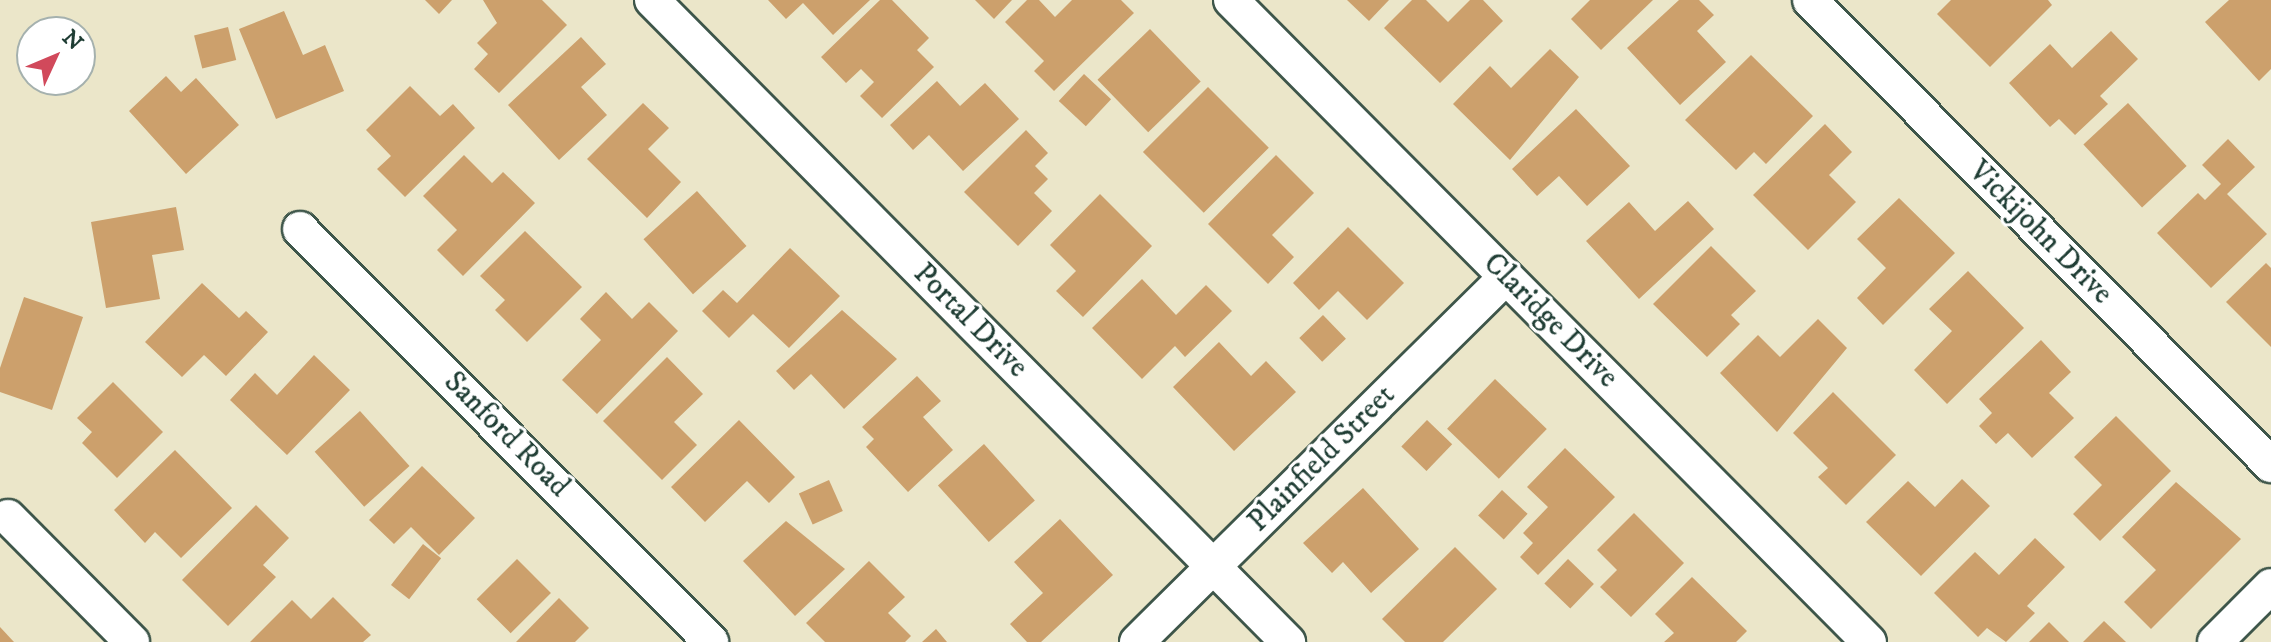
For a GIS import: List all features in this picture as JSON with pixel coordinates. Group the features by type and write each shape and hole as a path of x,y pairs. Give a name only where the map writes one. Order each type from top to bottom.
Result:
{"street":[{"name":"Portal Drive","path":"652,0 1288,642"},
{"name":"Claridge Drive","path":"1231,0 1869,642"},
{"name":"Vickijohn Drive","path":"1810,0 2271,465"},
{"name":"Sanford Road","path":"300,229 711,642"},
{"name":"Plainfield Street","path":"1137,642 1506,277"},
{"path":"8,517 132,642"},
{"path":"2215,642 2271,586"}],"building":[{"path":"425,0 452,0 439,14"},
{"path":"483,0 542,0 567,25 499,93 474,69 488,54 477,43 497,23"},
{"path":"768,0 870,0 833,35 803,3 786,19"},
{"path":"880,0 892,0 929,38 917,50 934,67 882,118 860,96 874,82 861,69 846,83 821,57"},
{"path":"975,0 1012,0 994,19"},
{"path":"1027,0 1039,0 1055,17 1072,0 1121,0 1134,13 1054,91 1034,71 1044,61 1005,22"},
{"path":"1347,0 1389,0 1369,21"},
{"path":"1412,0 1426,0 1448,22 1470,0 1483,0 1503,21 1440,83 1384,28"},
{"path":"1590,0 1653,0 1601,50 1571,19"},
{"path":"1679,0 1699,0 1714,15 1697,31 1726,62 1680,105 1627,48"},
{"path":"1951,0 2048,0 2052,5 1990,67 1937,14"},
{"path":"2229,0 2271,0 2271,69 2259,81 2205,22"},
{"path":"284,11 303,55 325,45 344,91 276,119 239,29"},
{"path":"228,27 236,60 202,68 194,35"},
{"path":"1150,29 1201,82 1148,132 1097,80"},
{"path":"2111,31 2138,59 2100,96 2108,104 2075,135 2059,119 2050,127 2009,83 2050,44 2072,68"},
{"path":"581,37 606,64 581,87 607,115 559,160 508,105"},
{"path":"1550,49 1579,77 1510,160 1453,104 1490,66 1511,88"},
{"path":"1751,55 1813,116 1766,164 1754,152 1736,170 1685,120"},
{"path":"1084,74 1111,99 1086,126 1059,101"},
{"path":"166,76 181,92 196,78 239,125 186,174 129,111"},
{"path":"937,81 960,106 985,83 1019,119 963,171 929,135 913,150 890,125"},
{"path":"410,86 440,116 453,104 475,128 405,197 377,169 391,156 366,130"},
{"path":"1208,87 1269,148 1204,213 1143,152"},
{"path":"643,103 669,128 648,149 681,182 647,218 587,159"},
{"path":"2128,103 2187,166 2142,207 2083,145"},
{"path":"1576,109 1630,166 1587,206 1559,176 1537,196 1512,169"},
{"path":"1825,124 1852,152 1829,175 1856,202 1808,250 1753,195"},
{"path":"1026,130 1048,153 1035,166 1048,179 1034,193 1052,211 1018,246 964,192"},
{"path":"2228,139 2255,167 2227,194 2267,234 2211,288 2157,233 2198,193 2205,200 2221,184 2202,165"},
{"path":"464,155 492,183 503,172 535,203 463,276 437,250 457,230 423,196"},
{"path":"1276,155 1314,193 1272,235 1294,257 1268,284 1208,224"},
{"path":"697,191 747,246 693,294 643,239"},
{"path":"1100,194 1152,246 1083,317 1056,291 1076,271 1050,245"},
{"path":"1899,198 1955,253 1883,325 1857,298 1886,268 1857,239"},
{"path":"1688,201 1714,229 1639,299 1586,241 1629,202 1655,231"},
{"path":"176,207 184,250 152,255 160,299 106,308 91,222"},
{"path":"1348,227 1404,283 1367,320 1338,291 1319,310 1293,283"},
{"path":"525,231 582,287 527,342 495,310 505,300 480,276"},
{"path":"1711,246 1756,291 1731,315 1740,324 1707,357 1653,304"},
{"path":"790,248 840,296 789,348 753,314 729,338 702,311 723,290 737,303"},
{"path":"2266,263 2271,268 2271,347 2226,302"},
{"path":"1968,271 2024,328 1947,404 1914,370 1952,331 1929,309"},
{"path":"1142,279 1176,315 1206,285 1232,311 1185,357 1175,346 1142,379 1092,328"},
{"path":"202,283 239,318 246,311 268,332 226,376 204,355 182,377 145,342"},
{"path":"606,292 632,319 649,302 678,331 597,414 562,380 601,340 580,319"},
{"path":"24,297 83,317 52,410 0,392 0,368"},
{"path":"842,310 897,359 844,409 811,374 794,390 776,371"},
{"path":"1323,315 1346,339 1322,362 1299,338"},
{"path":"1818,319 1847,348 1777,432 1720,373 1758,335 1780,357"},
{"path":"2041,340 2071,372 2049,393 2074,418 2032,458 2008,433 1996,444 1979,426 1992,413 1979,399"},
{"path":"1219,342 1251,376 1266,361 1296,392 1234,451 1173,387"},
{"path":"314,355 350,390 287,455 230,400 255,373 277,395"},
{"path":"667,357 703,394 674,422 697,445 662,480 603,421"},
{"path":"917,376 941,401 923,417 953,450 908,492 866,447 874,439 862,427"},
{"path":"1495,379 1547,429 1499,479 1447,429"},
{"path":"113,382 163,432 117,478 82,443 92,432 77,418"},
{"path":"1833,392 1896,455 1846,505 1818,477 1828,468 1793,433"},
{"path":"360,411 410,466 364,507 315,452"},
{"path":"2116,416 2171,471 2100,541 2073,514 2102,485 2074,457"},
{"path":"739,420 795,477 769,503 747,481 705,522 671,487"},
{"path":"1427,420 1452,444 1426,471 1401,447"},
{"path":"984,444 1035,500 989,542 938,485"},
{"path":"1565,448 1615,497 1538,575 1520,557 1533,543 1523,533 1548,507 1527,487"},
{"path":"175,450 232,508 181,558 155,532 145,543 114,510"},
{"path":"422,466 475,518 439,555 411,527 394,544 369,520"},
{"path":"1962,479 1990,506 1921,576 1866,522 1908,481 1935,507"},
{"path":"829,480 843,511 813,524 799,493"},
{"path":"2176,482 2241,539 2151,629 2124,602 2156,570 2122,537"},
{"path":"1363,488 1419,549 1371,593 1343,562 1332,573 1303,543"},
{"path":"1502,490 1528,514 1504,539 1478,516"},
{"path":"256,505 289,538 263,565 276,577 228,626 182,580"},
{"path":"1634,513 1684,563 1631,617 1600,587 1617,570 1597,550"},
{"path":"1060,519 1113,575 1041,642 1027,642 1010,624 1043,593 1014,562"},
{"path":"786,521 845,569 795,616 743,561"},
{"path":"2035,538 2065,567 2027,606 2035,613 2006,642 1987,628 1978,637 1934,593 1975,552 1999,575"},
{"path":"423,544 441,558 409,599 391,585"},
{"path":"1455,547 1497,589 1443,642 1405,642 1382,619"},
{"path":"517,559 551,593 511,633 477,599"},
{"path":"1568,559 1594,584 1570,608 1544,583"},
{"path":"869,561 905,597 888,613 911,636 905,642 825,642 806,623"},
{"path":"1692,577 1747,631 1736,642 1664,642 1674,633 1655,614"},
{"path":"333,597 371,635 363,642 250,642 292,600 311,619"},
{"path":"559,598 589,628 575,642 516,642"},
{"path":"2104,621 2126,642 2083,642"},
{"path":"2049,622 2069,642 2029,642"},
{"path":"0,627 14,642 0,642"},
{"path":"936,629 947,642 922,642"}]}
